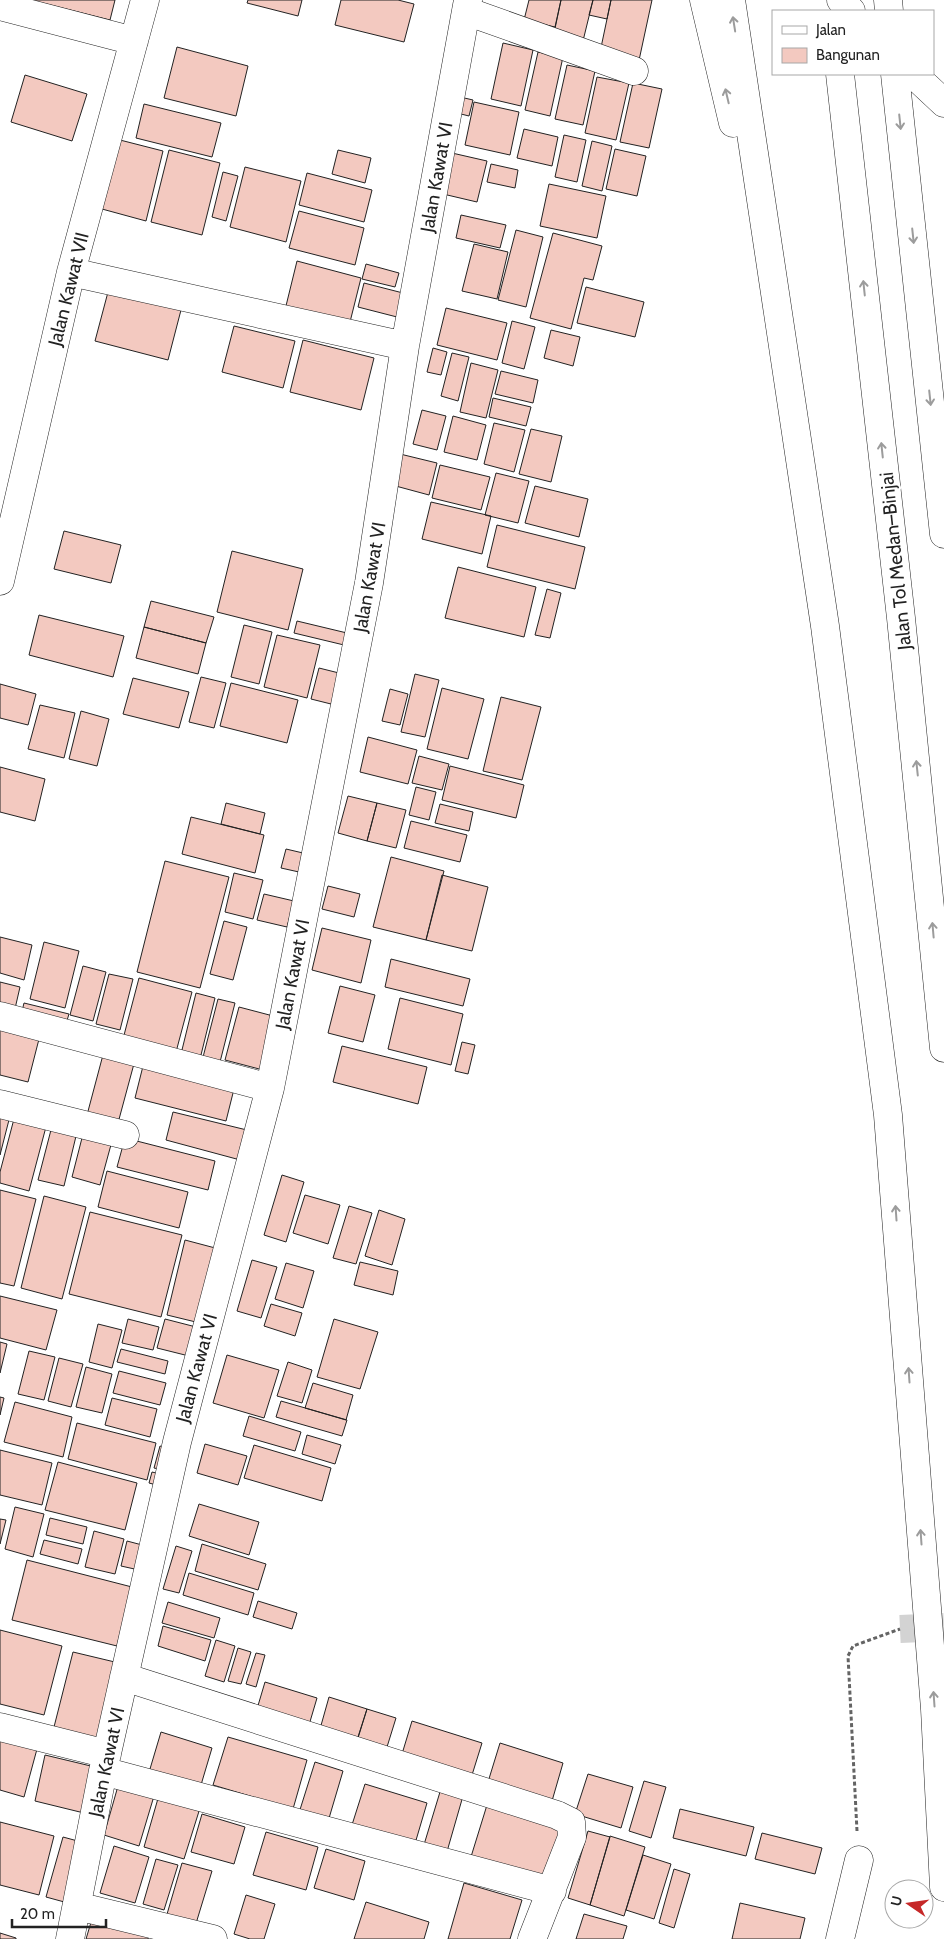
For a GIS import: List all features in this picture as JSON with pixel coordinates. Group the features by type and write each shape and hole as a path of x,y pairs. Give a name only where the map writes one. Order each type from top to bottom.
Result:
{"main road":[{"name":"Jalan Kawat VII","path":"0,581 71,272 145,0"},
{"path":"704,0 754,228 825,626"},
{"path":"731,0 825,626 888,1115 935,1709 944,1887"},
{"path":"841,0 850,10"},
{"path":"467,5 634,71"},
{"name":"Jalan Kawat VI","path":"70,1939 105,1763 177,1442 270,1088 369,583 405,346 467,5"},
{"path":"0,6 134,41"},
{"name":"Jalan Tol Medan–Binjai","path":"840,75 902,628 944,1048"},
{"path":"895,75 944,534"},
{"path":"914,75 944,103"},
{"path":"71,272 405,346"},
{"path":"0,1016 270,1088"},
{"path":"0,1104 125,1135"},
{"path":"124,1677 557,1814 571,1822 572,1837 532,1939"},
{"path":"0,1727 105,1763 552,1891"},
{"path":"840,1939 859,1860"},
{"path":"77,1906 214,1939"}],"path":[{"path":"859,1860 848,1656 853,1646 900,1629"}],"building":[{"path":"30,0 115,0 110,20"},
{"path":"248,0 302,0 298,16 247,3"},
{"path":"341,0 398,0 414,4 404,42 335,25"},
{"path":"529,0 561,0 555,27 524,20"},
{"path":"561,0 593,0 582,45 553,38"},
{"path":"593,0 611,0 607,19 589,15"},
{"path":"611,0 652,0 638,65 599,57"},
{"path":"503,43 533,50 521,106 491,99"},
{"path":"177,47 248,66 236,116 164,98"},
{"path":"538,52 563,57 550,116 525,110"},
{"path":"567,65 595,71 583,125 555,119"},
{"path":"25,75 87,94 72,141 11,122"},
{"path":"597,77 629,83 616,140 585,133"},
{"path":"633,83 662,89 649,148 620,142"},
{"path":"456,96 473,100 469,116 453,112"},
{"path":"474,102 519,112 510,155 465,145"},
{"path":"144,104 221,123 212,157 136,138"},
{"path":"524,129 558,137 552,166 517,158"},
{"path":"564,135 586,140 577,182 555,177"},
{"path":"120,140 163,151 146,221 102,209"},
{"path":"592,141 612,146 602,191 582,186"},
{"path":"615,149 646,156 637,196 606,189"},
{"path":"169,150 220,163 202,235 151,222"},
{"path":"338,150 371,158 365,183 332,174"},
{"path":"452,153 487,161 477,202 443,194"},
{"path":"491,164 518,170 515,188 487,182"},
{"path":"245,167 301,181 286,242 230,227"},
{"path":"223,172 238,176 226,221 212,217"},
{"path":"307,173 372,190 364,222 299,205"},
{"path":"549,184 606,196 597,238 540,226"},
{"path":"299,211 364,228 355,265 289,248"},
{"path":"461,215 506,225 500,248 456,238"},
{"path":"516,230 543,237 526,307 498,300"},
{"path":"553,233 602,246 593,280 584,278 571,329 530,318"},
{"path":"474,244 508,252 497,299 462,291"},
{"path":"297,261 361,278 348,330 284,314"},
{"path":"366,264 399,273 395,287 362,279"},
{"path":"364,283 403,293 397,317 358,307"},
{"path":"586,287 644,302 635,337 577,323"},
{"path":"108,292 181,310 168,360 95,341"},
{"path":"446,308 507,323 497,360 437,345"},
{"path":"512,321 535,327 524,369 502,363"},
{"path":"234,326 295,341 283,388 222,372"},
{"path":"551,330 580,337 573,366 544,358"},
{"path":"303,340 374,358 361,410 290,392"},
{"path":"433,348 447,352 441,375 427,372"},
{"path":"452,353 469,357 458,401 441,396"},
{"path":"471,363 498,370 486,418 460,412"},
{"path":"501,371 538,380 533,403 495,394"},
{"path":"493,398 531,407 526,426 489,417"},
{"path":"422,410 446,416 437,450 413,444"},
{"path":"453,416 486,425 477,460 444,452"},
{"path":"494,423 525,430 514,472 484,464"},
{"path":"531,429 562,436 551,482 519,474"},
{"path":"400,454 437,463 429,495 392,485"},
{"path":"440,465 490,477 481,510 432,498"},
{"path":"496,473 529,481 518,523 485,515"},
{"path":"535,486 588,499 579,537 525,523"},
{"path":"431,502 491,516 482,554 422,539"},
{"path":"497,525 585,547 575,589 487,567"},
{"path":"64,531 121,545 111,583 54,569"},
{"path":"232,551 303,569 288,630 217,612"},
{"path":"458,567 536,587 524,637 445,618"},
{"path":"547,589 561,593 550,638 535,635"},
{"path":"151,601 214,617 206,643 144,627"},
{"path":"39,615 124,636 113,677 29,655"},
{"path":"297,621 347,633 344,645 294,633"},
{"path":"244,625 272,632 259,684 231,677"},
{"path":"144,627 206,643 198,674 136,658"},
{"path":"277,635 320,645 307,698 264,687"},
{"path":"319,668 343,674 335,705 311,699"},
{"path":"415,674 439,680 425,737 401,732"},
{"path":"201,677 226,683 214,728 189,722"},
{"path":"133,678 189,692 179,728 123,714"},
{"path":"231,683 298,700 287,743 220,726"},
{"path":"0,684 36,694 28,725 0,718"},
{"path":"442,688 484,699 468,759 427,749"},
{"path":"390,689 408,694 400,725 382,721"},
{"path":"501,697 541,707 522,780 483,771"},
{"path":"40,705 75,713 64,758 28,749"},
{"path":"81,711 109,719 97,766 69,759"},
{"path":"368,737 417,750 408,784 360,772"},
{"path":"419,756 449,764 442,790 412,783"},
{"path":"450,766 524,785 516,818 442,800"},
{"path":"0,767 45,779 35,821 0,812"},
{"path":"416,787 436,792 429,820 409,815"},
{"path":"348,796 377,803 367,841 338,833"},
{"path":"226,803 265,813 260,834 221,824"},
{"path":"377,803 406,810 396,848 367,841"},
{"path":"440,804 473,812 469,831 435,823"},
{"path":"191,817 264,835 255,873 182,854"},
{"path":"411,821 467,835 460,862 404,848"},
{"path":"286,849 303,853 299,872 281,868"},
{"path":"391,857 444,871 426,940 373,927"},
{"path":"165,861 229,877 200,988 137,972"},
{"path":"234,873 263,880 253,919 225,912"},
{"path":"442,875 488,887 472,951 426,940"},
{"path":"328,886 360,894 354,917 322,909"},
{"path":"264,894 294,901 287,927 257,920"},
{"path":"224,921 247,927 233,980 210,974"},
{"path":"322,928 371,940 361,983 312,970"},
{"path":"0,937 32,945 24,980 0,973"},
{"path":"44,942 79,951 65,1008 30,999"},
{"path":"391,959 470,979 463,1006 385,987"},
{"path":"83,966 106,972 93,1021 70,1015"},
{"path":"109,974 133,979 120,1030 96,1024"},
{"path":"139,978 192,992 176,1052 123,1039"},
{"path":"0,982 20,987 14,1013 0,1009"},
{"path":"340,986 375,995 363,1042 328,1033"},
{"path":"196,993 215,998 200,1059 181,1054"},
{"path":"400,998 463,1014 451,1065 388,1049"},
{"path":"218,999 235,1003 219,1066 202,1061"},
{"path":"24,1003 69,1014 64,1030 20,1019"},
{"path":"239,1007 277,1017 263,1070 225,1060"},
{"path":"0,1029 39,1039 28,1082 0,1075"},
{"path":"462,1042 475,1045 468,1074 455,1071"},
{"path":"342,1046 427,1067 418,1104 333,1082"},
{"path":"104,1051 135,1060 118,1123 87,1115"},
{"path":"144,1062 235,1085 226,1121 135,1098"},
{"path":"0,1109 11,1112 0,1155"},
{"path":"173,1112 251,1131 244,1161 166,1140"},
{"path":"15,1115 47,1123 29,1191 0,1183 0,1172"},
{"path":"52,1126 77,1132 64,1186 38,1180"},
{"path":"83,1134 112,1141 100,1185 72,1177"},
{"path":"125,1138 215,1161 208,1190 117,1167"},
{"path":"107,1171 188,1192 179,1228 98,1207"},
{"path":"282,1175 304,1182 286,1242 264,1235"},
{"path":"0,1190 36,1199 14,1286 0,1283"},
{"path":"305,1195 340,1205 328,1244 293,1233"},
{"path":"44,1196 86,1207 62,1299 21,1288"},
{"path":"349,1206 372,1213 356,1264 333,1258"},
{"path":"379,1210 405,1219 392,1265 365,1256"},
{"path":"90,1212 182,1235 161,1317 69,1294"},
{"path":"185,1240 219,1249 200,1323 167,1315"},
{"path":"252,1260 277,1267 261,1318 237,1311"},
{"path":"360,1262 398,1271 393,1295 354,1285"},
{"path":"286,1263 314,1271 303,1308 275,1299"},
{"path":"0,1296 57,1310 46,1350 0,1338"},
{"path":"271,1304 302,1313 295,1336 264,1326"},
{"path":"128,1319 159,1327 153,1350 122,1343"},
{"path":"165,1319 200,1328 193,1357 157,1348"},
{"path":"334,1319 378,1332 360,1389 317,1377"},
{"path":"98,1324 122,1330 112,1368 89,1362"},
{"path":"0,1342 7,1344 0,1373"},
{"path":"121,1349 168,1361 165,1374 117,1362"},
{"path":"29,1351 55,1357 44,1400 18,1394"},
{"path":"227,1355 279,1370 264,1418 213,1403"},
{"path":"59,1358 83,1364 71,1407 48,1401"},
{"path":"288,1362 312,1370 302,1403 277,1396"},
{"path":"86,1367 112,1374 102,1413 76,1407"},
{"path":"119,1371 166,1383 160,1405 113,1393"},
{"path":"313,1383 353,1395 346,1420 305,1408"},
{"path":"0,1397 4,1398 0,1415"},
{"path":"112,1398 157,1409 150,1437 105,1425"},
{"path":"281,1401 347,1420 342,1436 276,1417"},
{"path":"15,1402 72,1417 63,1457 4,1442"},
{"path":"249,1416 301,1432 295,1451 243,1436"},
{"path":"77,1423 156,1443 147,1480 68,1459"},
{"path":"307,1435 341,1445 335,1464 302,1454"},
{"path":"205,1444 247,1456 238,1485 197,1473"},
{"path":"254,1445 331,1468 322,1501 244,1478"},
{"path":"160,1446 174,1450 168,1471 154,1468"},
{"path":"0,1450 52,1463 42,1505 0,1495"},
{"path":"58,1462 137,1483 125,1530 45,1510"},
{"path":"152,1472 168,1476 164,1487 149,1483"},
{"path":"199,1504 259,1522 249,1555 189,1536"},
{"path":"15,1507 44,1514 33,1557 5,1549"},
{"path":"50,1518 87,1527 83,1544 46,1535"},
{"path":"0,1519 6,1520 0,1544"},
{"path":"94,1531 124,1539 115,1574 85,1567"},
{"path":"44,1540 82,1549 78,1564 40,1554"},
{"path":"127,1541 146,1546 139,1570 121,1566"},
{"path":"202,1544 266,1564 258,1590 195,1571"},
{"path":"176,1546 192,1551 179,1593 163,1589"},
{"path":"27,1560 132,1587 117,1646 12,1620"},
{"path":"189,1573 254,1593 248,1615 183,1595"},
{"path":"258,1601 297,1613 292,1629 253,1617"},
{"path":"168,1602 220,1618 214,1638 162,1623"},
{"path":"163,1626 211,1640 205,1661 158,1646"},
{"path":"0,1630 62,1646 44,1715 0,1704"},
{"path":"216,1640 235,1646 224,1682 205,1676"},
{"path":"238,1648 251,1652 241,1684 228,1681"},
{"path":"73,1652 119,1663 99,1739 54,1727"},
{"path":"256,1653 265,1655 256,1687 246,1684"},
{"path":"265,1682 317,1698 309,1725 257,1709"},
{"path":"329,1697 367,1709 357,1740 320,1729"},
{"path":"367,1709 396,1718 387,1747 358,1738"},
{"path":"412,1721 482,1743 472,1775 402,1754"},
{"path":"161,1732 212,1748 198,1795 147,1779"},
{"path":"228,1737 307,1760 293,1809 213,1785"},
{"path":"0,1739 37,1749 24,1797 0,1790"},
{"path":"500,1743 563,1763 552,1801 488,1782"},
{"path":"45,1755 95,1767 84,1813 35,1801"},
{"path":"315,1762 343,1771 327,1825 298,1816"},
{"path":"588,1774 633,1787 621,1828 575,1814"},
{"path":"644,1781 666,1787 651,1838 629,1831"},
{"path":"443,1782 465,1789 446,1855 423,1848"},
{"path":"365,1784 427,1803 414,1847 351,1828"},
{"path":"118,1786 154,1796 139,1846 104,1835"},
{"path":"159,1795 200,1808 184,1859 144,1847"},
{"path":"487,1805 564,1828 547,1883 470,1860"},
{"path":"680,1809 754,1827 746,1856 673,1838"},
{"path":"202,1814 245,1827 234,1864 191,1852"},
{"path":"0,1822 54,1836 39,1895 0,1885"},
{"path":"588,1831 610,1837 590,1905 568,1898"},
{"path":"266,1832 318,1847 306,1890 253,1875"},
{"path":"762,1833 822,1848 815,1874 755,1859"},
{"path":"610,1836 645,1847 624,1916 590,1905"},
{"path":"63,1837 85,1843 68,1903 46,1897"},
{"path":"114,1846 149,1857 135,1903 100,1893"},
{"path":"326,1849 365,1861 354,1900 314,1888"},
{"path":"643,1855 671,1864 654,1919 626,1910"},
{"path":"156,1859 178,1865 164,1910 143,1904"},
{"path":"182,1863 212,1871 194,1930 165,1921"},
{"path":"674,1869 690,1874 674,1928 659,1923"},
{"path":"464,1883 522,1900 510,1939 448,1939"},
{"path":"246,1895 275,1904 264,1939 250,1939 234,1934"},
{"path":"366,1902 429,1922 424,1939 354,1939"},
{"path":"740,1903 805,1918 800,1939 732,1939"},
{"path":"584,1914 627,1926 623,1939 576,1939"},
{"path":"92,1919 149,1936 148,1939 86,1939"},
{"path":"0,1933 16,1938 16,1939 0,1939"}],"tunnel":[{"path":"900,1629 944,1627"}]}
